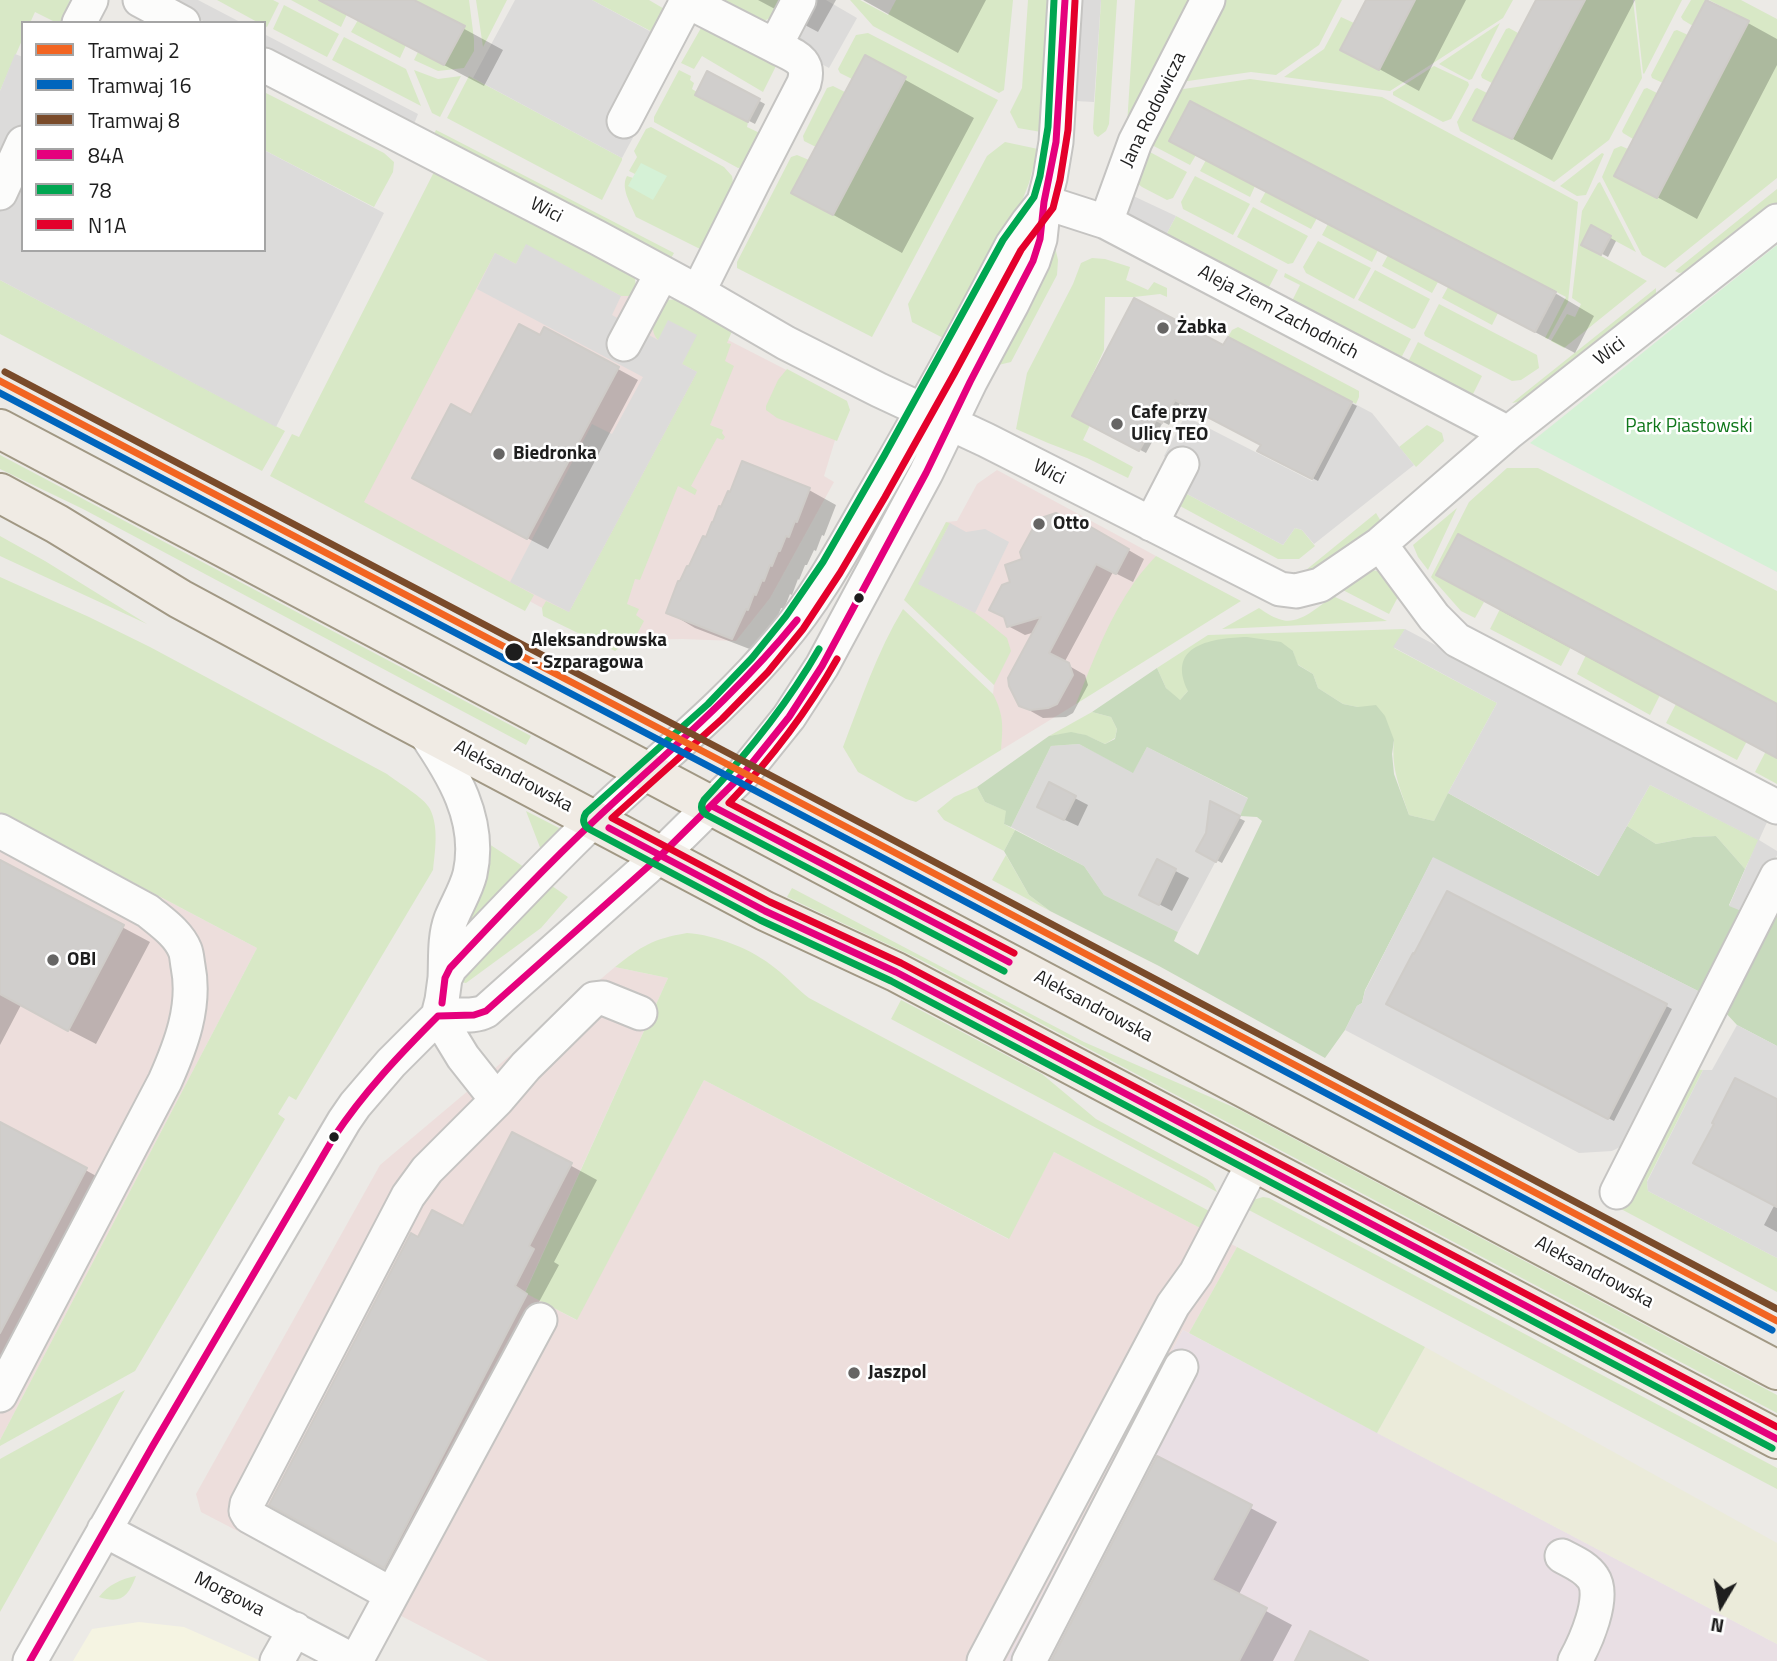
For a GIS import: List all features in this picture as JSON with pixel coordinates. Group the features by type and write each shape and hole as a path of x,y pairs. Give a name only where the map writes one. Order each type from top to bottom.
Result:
{"main road":[{"name":"Aleksandrowska","path":"0,429 1777,1370"},
{"name":"Aleksandrowska","path":"0,493 180,598 423,730 765,911 896,972 1777,1439"}],"street":[{"path":"80,21 90,0"},
{"path":"140,0 179,21"},
{"path":"775,46 799,0"},
{"path":"445,978 450,968 545,868 713,712 781,641 936,417 977,367 1027,275 1040,239 1056,142 1066,0"},
{"name":"Jana Rodowicza","path":"1106,222 1135,142 1208,0"},
{"path":"624,121 686,1 775,46 805,65 804,83 698,292"},
{"name":"Wici","path":"266,66 598,238 786,344 1286,590 1304,590 1320,585 1380,544 1508,433 1777,220"},
{"path":"0,193 21,147"},
{"name":"Aleja Ziem Zachodnich","path":"1044,202 1106,222 1508,433"},
{"path":"624,344 662,273"},
{"path":"438,1016 472,1016 486,1011 660,856 712,806 762,751 801,701 822,666 919,486 936,417"},
{"path":"1151,524 1182,464"},
{"path":"1380,544 1434,617 1457,640 1777,807"},
{"path":"30,1661 344,1121 391,1063 438,1016 445,978 450,921 469,877 472,862 471,829 455,778 423,730"},
{"path":"0,831 148,911 169,927 185,949 190,996 186,1026 165,1082 0,1395"},
{"path":"1617,1192 1777,876"},
{"path":"391,1594 249,1516 246,1511 247,1504 408,1196 427,1170 594,999 603,998 640,1013"},
{"path":"438,1016 463,1058 496,1100"},
{"path":"984,1661 1173,1305 1196,1273 1254,1162"},
{"path":"355,1661 540,1320"},
{"path":"1030,1661 1181,1367"},
{"name":"Morgowa","path":"104,1530 355,1661"},
{"path":"1562,1556 1583,1567 1595,1580 1597,1596 1583,1647 1575,1661"},
{"path":"277,1661 295,1629"}],"shaded area":[{"path":"163,0 198,0 238,21 203,21"},
{"path":"515,0 592,0 681,48 622,158 473,78"},
{"path":"780,0 826,0 857,18 829,68 762,32"},
{"path":"1081,0 1101,0 1094,102 1075,101"},
{"path":"266,35 418,114 412,129 266,53"},
{"path":"15,54 21,56 21,252 266,252 266,151 384,213 276,427 0,280 0,91"},
{"path":"1129,194 1176,216 1166,235 1122,214"},
{"path":"501,215 728,340 847,401 824,476 834,482 770,598 736,641 631,640 610,644 349,505"},
{"path":"526,244 621,296 612,315 658,340 668,320 697,335 682,364 697,372 569,612 510,582 592,424 612,434 643,377 477,289 495,253 516,264"},
{"path":"1353,403 1372,413 1414,465 1314,544 1302,530 1295,528 1283,545 1187,494 1190,487 1164,456 1185,416 1312,481"},
{"path":"997,470 1156,556 1076,704 1001,750 994,685 918,584 946,522 957,521 977,484"},
{"path":"950,523 966,532 985,529 1009,542 975,613 918,584"},
{"path":"1405,629 1768,820 1759,840 1777,851 1777,855 1749,914 1729,906 1758,840 1650,785 1599,876 1448,793 1497,703 1393,647"},
{"path":"1079,744 1133,772 1147,747 1249,799 1178,932 1104,895 1084,866 1011,827 1051,746"},
{"path":"0,812 257,948 0,1440"},
{"path":"1433,857 1702,993 1622,1146 1612,1151 1579,1153 1345,1030 1357,1006 1362,1003 1365,991"},
{"name":"Jaszpol","path":"615,967 668,978 525,1292 576,1320 704,1080 1008,1239 1054,1152 1237,1247 1189,1333 1183,1330 1006,1661 488,1661 201,1512 196,1494 380,1165"},
{"path":"1737,1025 1777,1046 1777,1258 1648,1191 1647,1182 1703,1070 1712,1070"},
{"path":"1183,1330 1777,1644 1777,1661 1006,1661"},
{"path":"1425,1347 1777,1543 1777,1644 1377,1433"},
{"path":"139,1622 184,1627 261,1661 73,1661 92,1629"}],"green space":[{"path":"0,0 70,0 62,21 53,21 35,12 31,21 21,21 21,43 0,91"},
{"path":"217,0 273,0 279,3 267,27 266,21 255,21"},
{"path":"291,0 320,0 347,14 341,27"},
{"path":"414,0 469,0 474,51 464,68 438,71 414,60 418,52 444,65 465,27"},
{"path":"476,0 507,0 483,47"},
{"path":"592,0 649,0 666,10 658,35"},
{"path":"717,0 780,0 770,18 762,22"},
{"path":"850,0 860,0 888,15 896,0 1013,0 1004,90 999,93 873,26"},
{"path":"1028,0 1050,0 1041,132 1018,128 1010,112 1022,88"},
{"path":"1101,0 1117,0 1109,124 1106,131 1098,137 1093,128"},
{"path":"1135,0 1197,0 1127,125"},
{"path":"1224,0 1342,0 1319,45 1276,75 1251,72 1181,82"},
{"path":"1415,0 1513,0 1503,18 1390,91 1284,77 1324,49 1341,17 1354,23 1379,70"},
{"path":"1585,0 1633,0 1642,78 1609,140 1554,182 1460,131 1457,122 1477,88 1487,93 1474,120 1513,139"},
{"path":"1635,0 1682,0 1644,74 1643,73"},
{"path":"1691,0 1706,0 1693,26 1681,17"},
{"path":"1709,0 1741,0 1777,19 1777,178 1665,268 1642,255 1602,177 1614,149 1621,146 1628,149 1657,197 1749,21"},
{"path":"284,5 339,34 327,57 273,29"},
{"path":"358,20 406,45 400,58 351,32"},
{"path":"1500,23 1472,79 1469,80 1439,64"},
{"path":"701,28 776,66 763,92 702,56 694,69 681,63"},
{"path":"1509,28 1518,33 1492,83 1481,75"},
{"path":"1677,30 1688,35 1663,83 1651,75"},
{"path":"868,33 998,100 872,337 737,268 737,262 791,157 797,155 809,160 792,193 833,215 906,78 866,56 852,79 840,73 838,69 856,35"},
{"path":"344,37 406,69 421,106 332,60"},
{"path":"1434,66 1468,82 1469,85 1451,119 1443,122 1393,95 1393,92"},
{"path":"414,70 438,79 461,76 440,117 432,113"},
{"path":"679,70 691,76 690,80 694,83 692,89 697,92 696,95 748,122 747,127 764,135 748,166 738,168 654,122 654,117"},
{"path":"469,76 622,158 602,200 447,118"},
{"path":"1250,79 1382,97 1578,202 1568,302 1548,339 1545,338 1566,297 1191,101 1169,141 1196,155 1190,165 1148,143 1177,90"},
{"path":"833,86 845,92 816,147 804,141 803,136 827,88"},
{"path":"1647,88 1657,93 1633,139 1622,131"},
{"path":"266,93 384,153 394,162 393,172 374,207 266,151"},
{"path":"651,127 724,167 732,176 735,195 710,254 636,217 625,186 627,176 633,178 642,163 635,174 629,171 637,157 634,151 646,129"},
{"path":"436,130 674,253 670,260 433,136"},
{"path":"1005,142 1038,149 1029,183 1014,222 949,341 912,322 908,304 987,156"},
{"path":"1148,151 1187,172 1173,198 1167,200 1133,180"},
{"path":"1604,154 1586,195 1577,196 1560,186"},
{"path":"1206,160 1255,186 1250,197 1200,171"},
{"path":"641,163 667,176 653,200 628,186"},
{"path":"435,170 634,273 637,292 630,296 621,296 526,245 516,264 495,253 364,502 534,595 525,611 270,476 292,434 299,437"},
{"path":"1195,176 1250,204 1233,235 1183,209 1181,202"},
{"path":"1600,182 1636,252 1592,226 1581,245 1647,281 1564,348 1551,341 1567,314 1575,317 1581,304 1572,298 1582,211"},
{"path":"1777,189 1777,204 1693,271 1675,271"},
{"path":"1266,191 1317,218 1311,229 1260,202"},
{"path":"1253,207 1308,236 1293,263 1288,264 1237,237"},
{"path":"1176,216 1278,270 1268,289 1166,235"},
{"path":"1328,224 1378,250 1372,262 1322,235"},
{"path":"1318,241 1371,268 1354,299 1306,273 1303,267"},
{"name":"Park Piastowski","path":"1777,245 1777,572 1530,443"},
{"path":"1055,247 1057,275 1011,362 994,366"},
{"path":"1388,255 1438,282 1432,293 1382,266"},
{"path":"1092,258 1130,267 1126,280 1148,290 1154,282 1167,288 1167,297 1160,294 1105,297 1104,350 1073,416 1090,425 1083,440 1133,467 1128,478 1016,429 1027,373 1081,263"},
{"path":"1375,270 1430,299 1415,328 1412,329 1358,300"},
{"path":"1285,273 1411,339 1401,358 1292,301 1300,285 1284,277"},
{"path":"0,280 285,431 262,471 0,334"},
{"path":"1448,287 1498,313 1492,325 1442,298"},
{"path":"1656,288 1656,298 1524,401 1512,403"},
{"path":"680,299 733,329 727,343 731,344 725,361 734,366 710,425 723,430 725,437 723,440 717,438 691,486 697,490 695,495 678,486 640,580 635,579 627,604 639,609 636,615 644,621 636,636 615,651 543,616 542,608 546,601 569,612 697,372 682,364 696,335 658,340 653,330 655,320 666,300"},
{"path":"1439,304 1537,355 1539,368 1521,380 1512,381 1425,336 1424,333"},
{"path":"1238,327 1359,391 1356,404 1228,337 1232,330"},
{"path":"1418,342 1482,376 1472,396 1408,362"},
{"path":"787,369 847,401 850,410 837,441 777,418 766,410 778,380"},
{"path":"1427,425 1442,433 1444,441 1416,467 1399,447"},
{"path":"0,455 531,736 526,745 83,509 0,469"},
{"path":"1507,468 1538,468 1777,591 1777,704 1459,534 1436,575 1484,602 1475,618 1461,611 1431,577 1469,502"},
{"path":"1187,485 1190,487 1187,494 1283,545 1295,528 1302,530 1315,546 1299,559 1278,559 1180,506 1180,498"},
{"path":"1457,508 1428,570 1413,545"},
{"path":"1376,513 1382,523 1316,569 1306,570"},
{"path":"946,522 950,523 919,584 975,613 1007,638 1011,651 994,685 904,600"},
{"path":"0,536 45,561 147,624 0,556"},
{"path":"1156,556 1241,601 1076,704 1117,610 1137,578"},
{"path":"1367,570 1383,573 1400,593 1389,614 1339,588"},
{"path":"0,577 150,647 387,774 427,804 435,823 436,839 433,870 296,1100 289,1096 278,1114 285,1119 135,1371 0,1446 0,1440 257,948 0,812"},
{"path":"1333,596 1387,621 1222,629 1259,608 1286,621 1301,618"},
{"path":"903,609 993,694 1002,721 1001,750 916,802 858,772 843,747 877,659"},
{"path":"1500,609 1571,647 1561,666 1490,629"},
{"path":"1405,629 1394,648 1497,703 1434,821 1409,815 1395,770 1394,740 1358,707 1343,704 1318,688 1313,674 1297,664 1293,651 1188,691 1179,701 1166,688 1157,668 1208,635"},
{"path":"1247,637 1281,642 1293,651 1298,665 1313,674 1318,688 1343,704 1358,707 1376,705 1385,716 1394,740 1394,774 1409,815 1434,821 1448,793 1598,876 1627,826 1656,844 1716,836 1745,869 1729,905 1749,914 1702,993 1433,858 1365,990 1362,1003 1357,1006 1345,1030 1325,1058 1159,966 1050,911 1029,895 1004,851 1015,830 1084,866 1104,895 1178,932 1174,941 1198,955 1262,821 1257,817 1240,816 1248,798 1147,747 1133,773 1079,744 1051,746 1011,827 1004,824 1006,811 985,802 977,787 1049,736 1071,732 1086,735 1105,744 1115,739 1117,729 1111,717 1092,712 1157,668 1166,688 1180,700 1188,691 1183,675 1183,663 1188,654 1208,642"},
{"path":"1586,655 1660,695 1650,715 1577,674"},
{"path":"1676,704 1747,741 1737,760 1666,723"},
{"path":"1092,712 1111,717 1117,729 1115,738 1105,744 1078,734 1049,736"},
{"path":"1766,751 1777,757 1777,784 1755,772"},
{"path":"1650,785 1759,840 1745,869 1716,836 1656,844 1627,826"},
{"path":"977,787 985,802 1007,811 1004,824 1015,830 1004,851 944,820 937,811 954,797"},
{"path":"526,811 563,830 541,850"},
{"path":"486,842 524,867 456,935"},
{"path":"1006,855 1029,895 1050,911 992,880"},
{"path":"552,886 568,897 541,928 466,983 461,982"},
{"path":"792,888 1084,1042 1240,1110 1777,1395 1777,1413 919,959 787,897"},
{"path":"1777,906 1777,1046 1737,1025 1724,1011"},
{"path":"687,933 722,940 745,949 766,961 809,998 1213,1213 1204,1230 1054,1152 1009,1239 704,1080 577,1320 525,1293 668,978 615,967 648,944"},
{"path":"901,1000 1042,1074 1096,1119 1207,1179 1217,1192 891,1019"},
{"path":"1690,1069 1703,1070 1647,1181 1648,1191 1777,1258 1777,1292 1621,1209"},
{"path":"1263,1197 1777,1468 1777,1489 1245,1208 1253,1200"},
{"path":"1237,1247 1425,1347 1377,1433 1189,1333"},
{"path":"125,1390 0,1612 0,1459"},
{"path":"136,1576 123,1597 113,1600 99,1597 115,1583"}],"building":[{"path":"319,0 414,0 465,26 444,65"},
{"path":"1366,0 1415,0 1379,70 1340,50"},
{"path":"1536,0 1585,0 1512,139 1473,120"},
{"path":"1706,0 1749,21 1657,198 1614,176"},
{"path":"865,55 906,77 833,215 791,193"},
{"path":"707,71 760,99 748,122 695,95"},
{"path":"1190,101 1556,292 1535,332 1169,141"},
{"path":"1591,225 1611,236 1601,255 1581,245"},
{"path":"1134,298 1223,345 1228,337 1352,402 1312,479 1257,451 1261,445 1175,400 1162,423 1156,420 1139,451 1072,416"},
{"name":"Biedronka","path":"519,324 540,335 544,327 619,367 527,539 412,478 451,404 471,415"},
{"path":"742,461 810,488 797,522 795,521 789,537 786,536 732,639 666,613 678,581 689,566 703,536 706,537 719,506 721,507 728,491 730,492"},
{"path":"1056,513 1082,526 1084,523 1129,549 1116,574 1096,564 1049,653 1069,663 1073,675 1057,704 1030,710 1019,706 1008,678 1041,617 1007,627 1004,617 989,610 1002,585 1010,582 1005,565 1022,559 1020,552 1038,519"},
{"path":"1458,534 1777,704 1777,758 1436,575"},
{"path":"1049,782 1076,796 1064,820 1037,807"},
{"path":"1210,801 1240,816 1216,862 1196,851 1206,833"},
{"path":"1157,859 1176,869 1159,905 1139,895"},
{"name":"OBI","path":"0,860 124,925 68,1031 0,994"},
{"path":"1447,891 1667,1004 1608,1119 1386,1004"},
{"path":"1735,1078 1777,1099 1777,1207 1693,1163"},
{"path":"0,1122 87,1168 0,1333"},
{"path":"512,1132 572,1163 529,1246 534,1249 515,1286 527,1294 384,1568 269,1505 411,1233 418,1237 432,1210 463,1226"},
{"path":"1157,1456 1252,1505 1212,1580 1267,1608 1239,1661 1051,1661"},
{"path":"1310,1631 1368,1661 1295,1661"}],"tram line":[{"name":"8","path":"5,372 1777,1309"},
{"name":"2","path":"0,381 1777,1321"},
{"name":"16","path":"0,393 1772,1330"}],"transit line":[{"name":"78","path":"1054,0 1048,127 1034,197 1003,240 823,562 786,616 752,658 708,704 586,813 584,824 760,920 891,981 1772,1448"},
{"name":"84A","path":"30,1661 334,1137 358,1104 396,1059 438,1016 474,1015 486,1011 660,856 744,773 789,717 822,666 926,473 1033,261 1040,239 1056,142 1065,0"},
{"name":"N1A","path":"1075,1 1068,130 1053,208 1021,250 885,497 803,629 768,672 722,719 612,818 770,902 901,963 1777,1427"},
{"name":"84A","path":"442,1003 445,978 450,968 577,837 750,673 797,620"},
{"name":"78","path":"819,649 766,728 704,800 702,810 1004,971"},
{"name":"N1A","path":"837,659 788,734 729,803 1014,953"},
{"name":"84A","path":"712,806 1009,962"},
{"name":"84A","path":"609,828 765,911 896,972 1777,1439"}],"place":[{"name":"Żabka","path":"1163,328"},
{"name":"Cafe przy Ulicy TEO","path":"1117,424"},
{"name":"Biedronka","path":"499,454"},
{"name":"Otto","path":"1039,524"},
{"name":"Aleksandrowska - Szparagowa","path":"514,652"},
{"name":"OBI","path":"53,960"},
{"name":"Jaszpol","path":"854,1373"}]}
